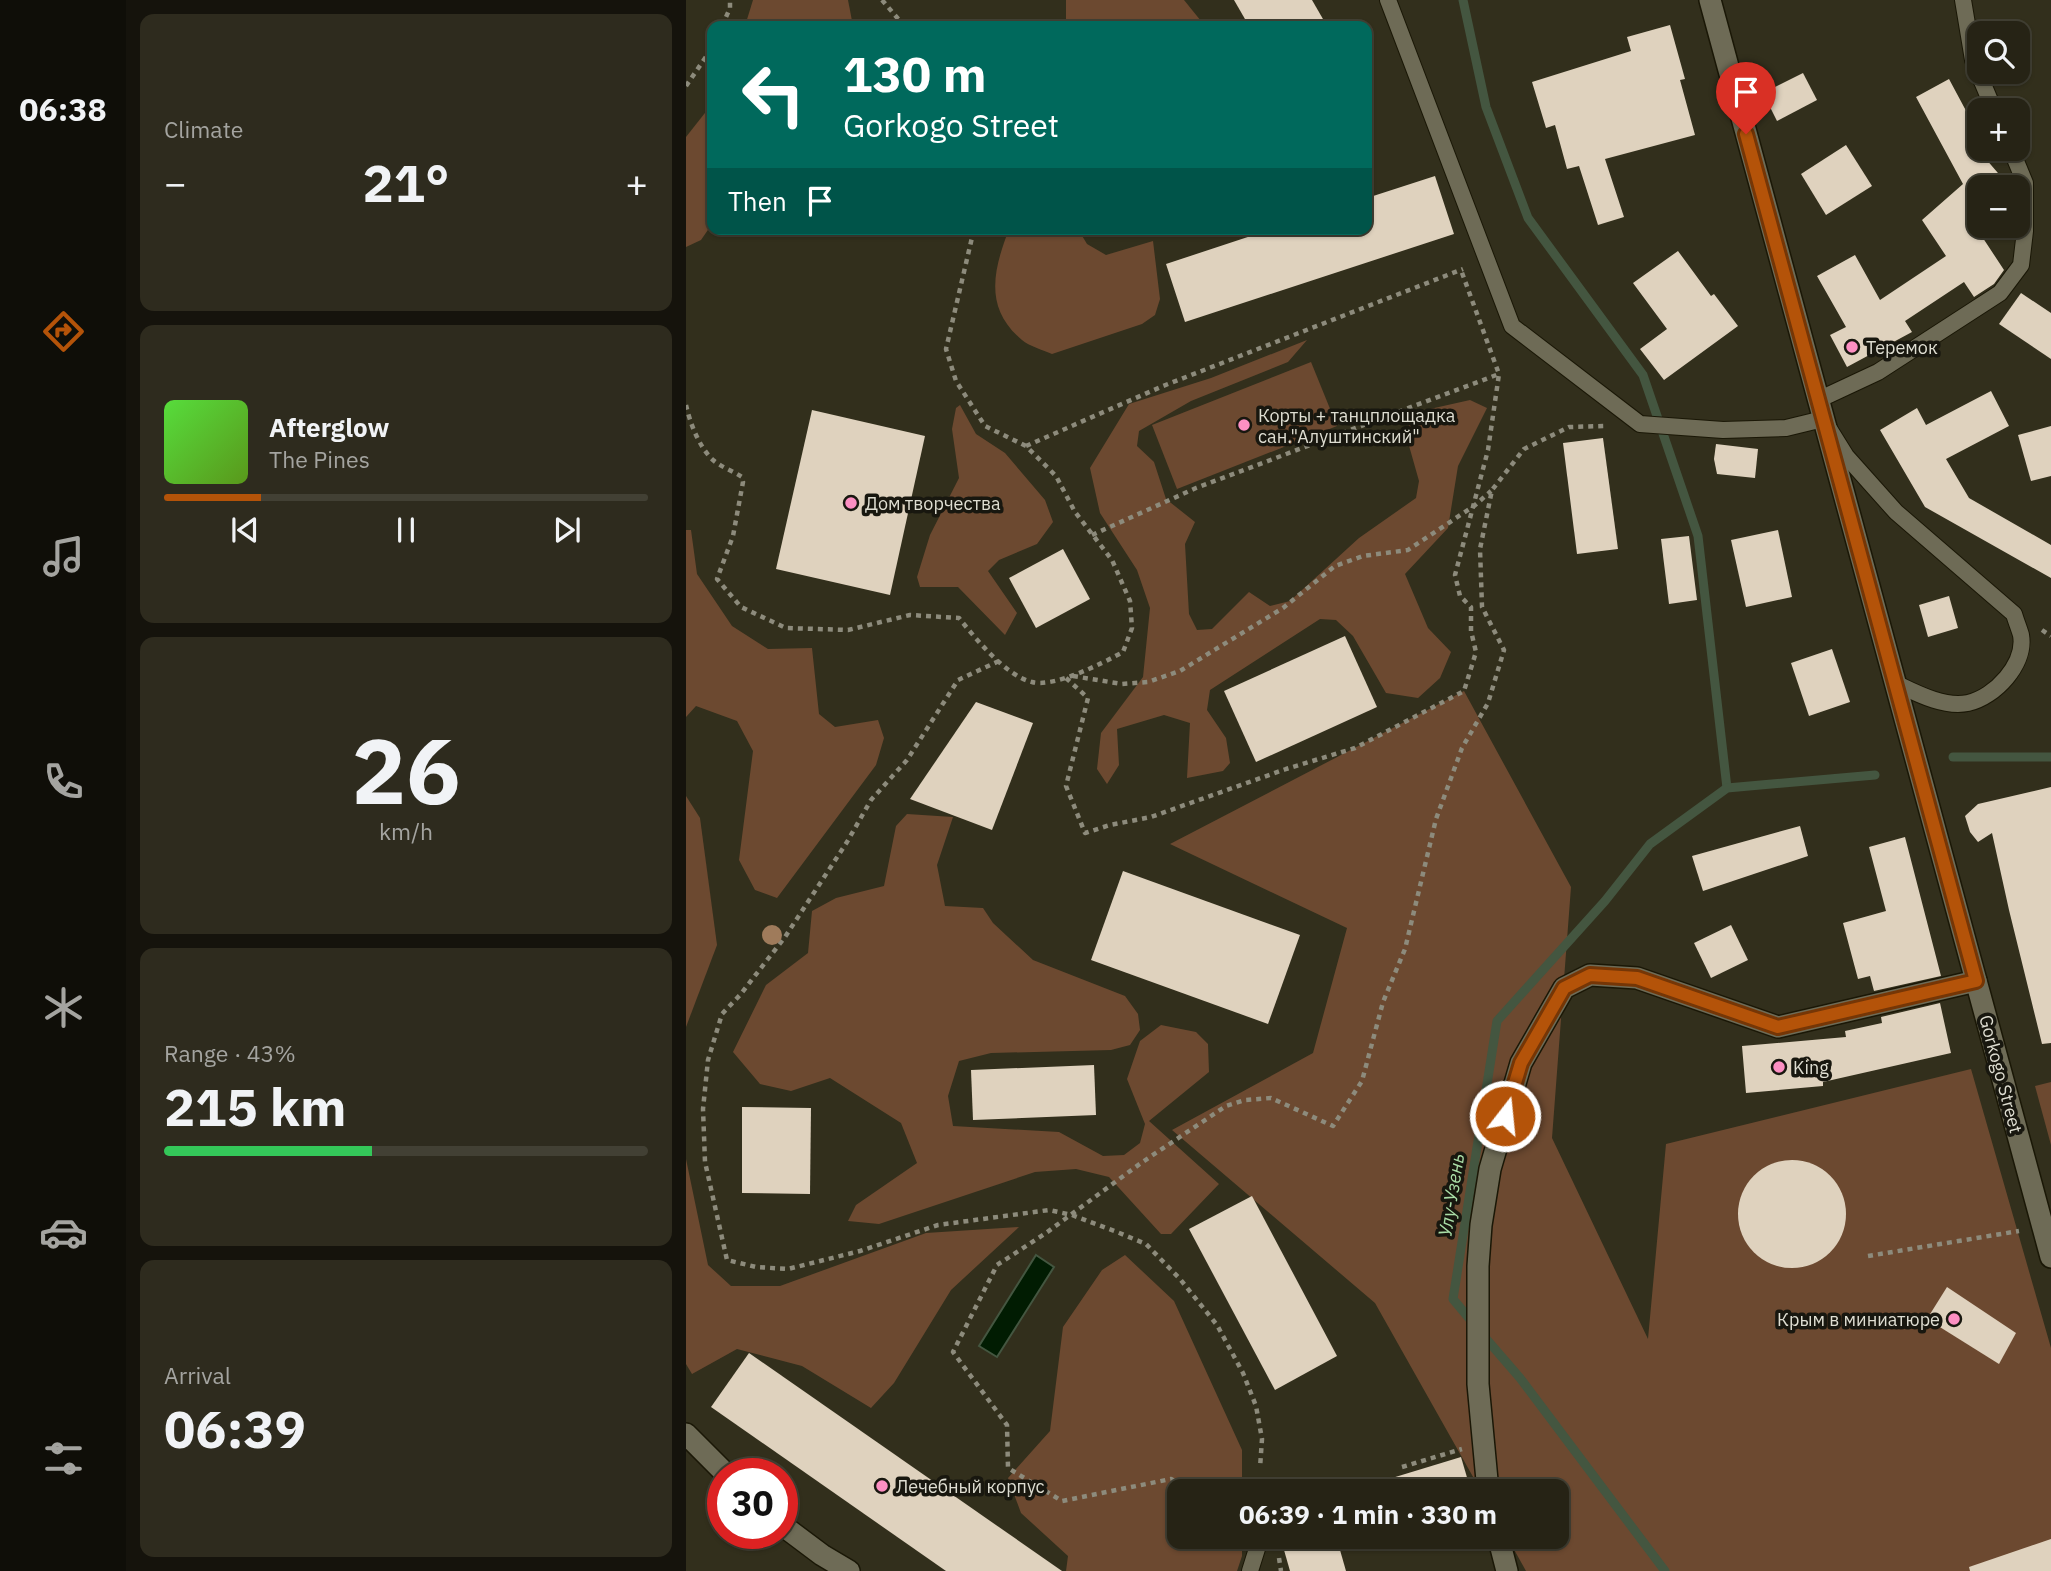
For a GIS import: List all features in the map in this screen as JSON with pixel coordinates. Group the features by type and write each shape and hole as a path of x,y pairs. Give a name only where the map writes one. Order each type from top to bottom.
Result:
{"main road":[{"name":"Gorkogo Street","path":"1710,0 2051,1257"},
{"path":"1486,1479 1478,1384 1478,1266 1481,1225 1490,1169 1521,1063 1564,988 1590,975 1637,978 1778,1027 1976,981"},
{"path":"686,1434 710,1458"},
{"path":"798,1537 849,1571"},
{"path":"1502,1549 1507,1571"}],"lane":[{"path":"1388,0 1512,326 1640,424 1723,430 1786,428 1820,410 2000,293 2021,265 2025,231 2025,183 2016,161"},
{"path":"1963,0 1973,61 1989,98"},
{"path":"1820,410 1846,456 1896,512 2014,614 2021,636 2017,662 2001,684 1968,703 1933,701 1895,684"},
{"path":"1250,1571 1257,1549"}],"path":[{"path":"724,21 730,8 730,0"},
{"path":"882,0 900,21"},
{"path":"686,86 707,55"},
{"path":"686,405 689,418 706,452 715,462 742,477 733,536 717,575 717,579 741,607 786,628 797,629 848,630 910,615 959,618 985,650 1032,682 1066,678 1123,652 1132,628 1130,601 1112,560 1074,512 1056,476 1026,446 985,426 956,381 946,349 973,235"},
{"path":"1026,446 1163,386 1487,260"},
{"path":"1066,678 1088,698 1066,786 1086,833 1151,817 1286,769 1355,748 1465,691 1476,652 1471,631 1471,607 1460,596 1455,575 1488,450 1500,374 1461,270"},
{"path":"1092,535 1196,488 1500,374"},
{"path":"1072,676 1122,684 1148,682 1180,671 1283,608 1335,566 1363,556 1408,550 1474,506 1492,490 1524,449 1569,428 1640,424"},
{"path":"1167,1480 1062,1501 1008,1468 1007,1425 953,1352 997,1265 1226,1106 1245,1100 1271,1098 1333,1126 1362,1081 1383,1002 1405,948 1436,819 1462,748 1488,703 1504,650 1482,607 1480,549 1492,490"},
{"path":"999,661 958,680 907,760 871,800 785,937 722,1014 708,1060 703,1109 705,1162 714,1212 727,1260 756,1267 788,1269 860,1251 938,1225 1049,1210 1072,1215 1146,1244 1180,1279 1217,1325 1243,1373 1256,1406 1262,1439 1259,1479"},
{"path":"1868,1256 2043,1227"},
{"path":"1402,1467 1482,1443"}],"shaded area":[{"path":"753,0 848,0 852,21 747,21"},
{"path":"1066,0 1184,0 1201,21 1066,21"},
{"path":"707,110 707,231 701,240 686,247 686,137"},
{"path":"1007,235 1082,235 1087,244 1106,255 1153,241 1160,299 1155,315 1142,324 1052,354 1025,342 1010,328 1002,315 995,288 999,260"},
{"path":"1307,340 1288,362 1191,401 1139,431 1137,446 1154,462 1166,499 1195,522 1185,544 1189,614 1197,630 1212,629 1249,592 1270,606 1290,601 1359,538 1416,498 1419,481 1406,435 1412,413 1470,400 1487,408 1458,466 1448,528 1405,574 1428,628 1451,652 1440,678 1418,698 1386,693 1353,636 1336,620 1320,619 1210,690 1207,710 1226,738 1230,763 1223,771 1187,778 1190,723 1164,715 1117,729 1119,765 1107,784 1097,769 1101,733 1143,677 1150,608 1137,570 1100,513 1090,468 1129,404 1211,378"},
{"name":"Корты + танцплощадка сан.\"Алуштинский\"","path":"1311,362 1337,426 1177,489 1152,425"},
{"path":"960,405 976,434 1005,453 1045,500 1053,522 1037,544 999,560 988,571 1017,613 1005,635 958,587 920,587 917,577 930,535 959,478 952,429 956,408"},
{"path":"686,530 691,530 697,574 732,626 768,649 812,648 819,714 835,727 878,720 884,738 876,765 777,898 755,890 739,860 753,751 737,721 696,706 686,717"},
{"path":"1464,691 1571,887 1552,1138 1648,1339 1666,1144 1971,1069 2051,1348 2051,1571 1526,1571 1514,1549 1569,1549 1569,1479 1474,1479 1375,1303 1172,1130 1313,1053 1347,928 1170,844"},
{"path":"686,796 700,818 717,945 686,1027"},
{"path":"907,814 953,817 937,865 945,906 983,908 993,923 1033,960 1125,996 1138,1014 1140,1030 1130,1045 1111,1050 991,1053 959,1061 948,1096 953,1126 1059,1132 1103,1156 1124,1155 1140,1143 1145,1124 1127,1079 1140,1041 1161,1025 1196,1032 1208,1044 1209,1072 1149,1121 1219,1184 1171,1234 1161,1234 1109,1177 1076,1169 1035,1172 879,1224 848,1221 856,1205 917,1163 901,1123 830,1078 791,1091 760,1084 733,1052 766,985 808,953 812,911 836,898 884,886 896,826"},
{"path":"2051,1082 2051,1145 2035,1086"},
{"path":"686,1159 708,1265 731,1286 780,1286 926,1233 1019,1227 951,1290 894,1383 871,1408 802,1366 737,1349 692,1374 686,1364"},
{"path":"1036,1255 1054,1267 997,1357 979,1346"},
{"path":"1125,1255 1174,1301 1242,1450 1242,1479 1167,1479 1167,1549 1242,1549 1237,1571 1066,1571 1068,1556 1021,1513 1008,1478 1050,1431 1063,1327 1102,1270"}],"building":[{"path":"1234,0 1312,0 1324,21 1246,21"},
{"path":"1670,25 1685,79 1680,80 1695,135 1605,159 1624,217 1598,225 1579,166 1567,169 1555,125 1546,128 1532,82 1631,51 1627,37"},
{"path":"1803,73 1817,100 1777,121 1763,93"},
{"path":"1949,79 1967,113 1967,161 1988,161 2000,175 1967,175 1967,238 1983,238 2004,270 1994,284 1974,297 1964,282 1905,321 1912,332 1847,367 1830,335 1846,327 1817,276 1855,255 1880,300 1946,256 1922,220 1963,184 1916,97"},
{"path":"1846,145 1872,186 1826,215 1801,174"},
{"path":"1435,176 1454,234 1185,322 1166,264 1254,235 1372,235 1372,196"},
{"path":"1678,251 1711,296 1714,294 1738,326 1664,380 1640,349 1667,329 1633,283"},
{"path":"2021,293 2051,313 2051,359 1999,324"},
{"path":"1991,391 2009,426 1946,459 1969,498 2051,545 2051,578 1925,507 1880,430 1917,408 1926,425"},
{"name":"Дом творчества","path":"812,410 925,436 890,595 776,569"},
{"path":"2051,426 2051,476 2031,481 2018,435"},
{"path":"1603,438 1618,549 1577,554 1563,443"},
{"path":"1716,444 1758,449 1755,478 1717,474 1714,459"},
{"path":"1778,530 1792,597 1746,607 1731,540"},
{"path":"1689,536 1697,600 1669,604 1661,539"},
{"path":"1063,549 1090,599 1036,628 1009,578"},
{"path":"1949,596 1958,628 1928,637 1919,605"},
{"path":"1345,636 1377,707 1256,762 1224,691"},
{"path":"1832,649 1850,702 1809,716 1791,663"},
{"path":"976,702 1033,723 992,830 910,799"},
{"path":"2051,787 2051,1043 2042,1044 1992,833 1978,842 1970,832 1965,816 1978,804"},
{"path":"1800,826 1808,856 1703,891 1692,856"},
{"path":"1905,837 1941,976 1874,991 1870,976 1858,979 1843,923 1886,911 1869,847"},
{"path":"1123,871 1300,935 1268,1024 1091,960"},
{"path":"1731,925 1748,960 1711,978 1694,943"},
{"path":"1940,1003 1951,1053 1823,1082 1823,1086 1746,1093 1742,1046 1846,1037 1845,1031 1882,1023 1881,1017"},
{"path":"1094,1065 1096,1115 973,1120 971,1070"},
{"path":"742,1107 811,1108 810,1194 742,1193"},
{"path":"1792,1160 1813,1164 1830,1176 1842,1193 1846,1214 1842,1235 1830,1252 1813,1264 1792,1268 1771,1264 1754,1252 1742,1235 1738,1214 1742,1193 1754,1176 1771,1164"},
{"path":"1252,1196 1337,1356 1275,1390 1189,1229"},
{"path":"1947,1287 2016,1333 1999,1364 1927,1319"},
{"name":"Лечебный корпус","path":"749,1353 1062,1571 946,1571 798,1468 798,1458 784,1458 711,1407"},
{"path":"1461,1457 1467,1479 1389,1479"},
{"path":"2051,1539 2051,1571 1970,1571 1969,1567"},
{"path":"1284,1549 1340,1549 1346,1571 1290,1571"}],"waterway":[{"path":"1463,0 1486,107 1528,218 1643,375 1698,536 1727,788"},
{"name":"Улу-Узень","path":"1953,757 2051,757"},
{"name":"Улу-Узень","path":"1473,1323 1453,1299 1497,1021 1605,901 1650,844 1727,788 1875,775"},
{"name":"Улу-Узень","path":"1482,1334 1520,1378 1665,1571"}],"place":[{"name":"Теремок","path":"1852,347"},
{"name":"Корты + танцплощадка сан.\"Алуштинский\"","path":"1244,425"},
{"name":"Дом творчества","path":"851,503"},
{"name":"King","path":"1779,1067"},
{"name":"Крым в миниатюре","path":"1954,1319"},
{"name":"Лечебный корпус","path":"882,1486"}],"route":[{"path":"1505,1116 1521,1063 1564,988 1590,975 1637,978 1778,1027 1976,981 1746,134"}]}
